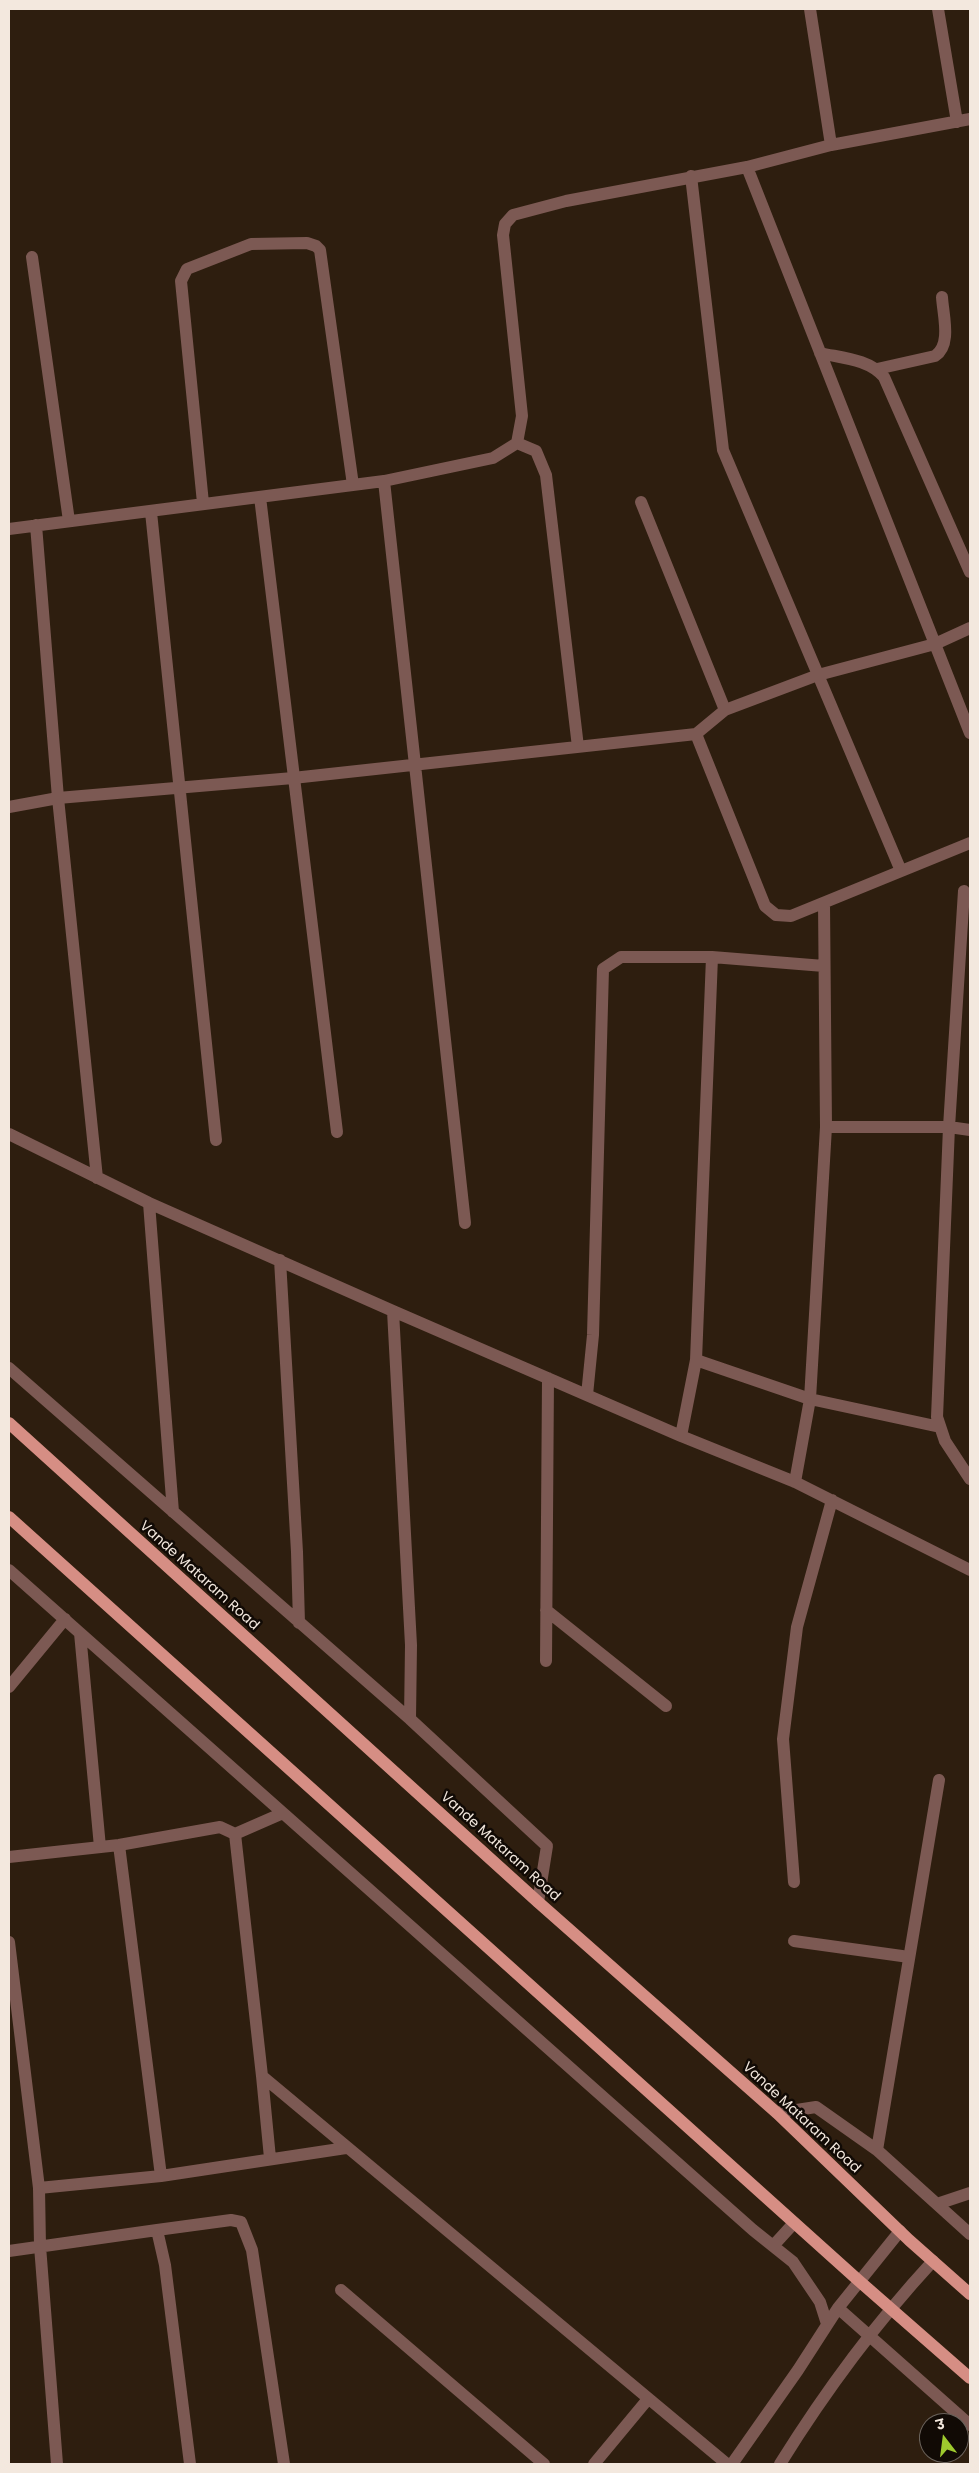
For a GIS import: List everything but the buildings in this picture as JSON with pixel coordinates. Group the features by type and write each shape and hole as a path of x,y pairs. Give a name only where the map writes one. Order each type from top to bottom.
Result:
{"main road":[{"name":"Vande Mataram Road","path":"9,1423 538,1902 777,2113 900,2231 970,2294"},
{"path":"9,1517 794,2223 970,2378"}],"street":[{"path":"810,9 830,145"},
{"path":"938,9 957,122"},
{"path":"9,529 384,481 493,458 517,443 522,416 503,235 505,224 513,215 557,203 691,176 747,167 830,145 970,119"},
{"path":"747,167 970,734"},
{"path":"691,176 723,450 901,871"},
{"path":"203,503 181,281 187,268 251,244 307,243 316,246 320,250 353,485"},
{"path":"32,256 69,521"},
{"path":"877,369 936,356 942,352 945,343 942,297"},
{"path":"820,353 869,365 877,369 884,377 970,572"},
{"path":"517,443 536,451 546,475 578,747"},
{"path":"384,481 465,1224"},
{"path":"260,497 337,1132"},
{"path":"641,502 725,710"},
{"path":"151,512 216,1140"},
{"path":"36,525 58,798 97,1178"},
{"path":"9,807 58,798 293,778 416,763 696,734 725,710 818,675 935,644 970,628"},
{"path":"696,734 766,906 776,915 791,916 970,843"},
{"path":"964,891 949,1128 938,1417 945,1442 970,1479"},
{"path":"795,1482 810,1399 826,1127 824,903"},
{"path":"587,1396 593,1335 603,969 621,957 712,957 824,966"},
{"path":"682,1436 696,1360 712,957"},
{"path":"826,1127 949,1128 970,1130"},
{"path":"9,1134 149,1202 587,1396 795,1482 970,1570"},
{"path":"149,1202 173,1512"},
{"path":"280,1260 297,1552 299,1623"},
{"path":"393,1310 411,1645 410,1718"},
{"path":"696,1360 810,1399 940,1427"},
{"path":"9,1368 410,1718 547,1846 538,1902"},
{"path":"546,1661 548,1378"},
{"path":"794,1882 783,1739 797,1627 832,1500"},
{"path":"9,1570 793,2262 820,2302 827,2324"},
{"path":"546,1610 666,1706"},
{"path":"9,1686 65,1619"},
{"path":"80,1632 100,1847"},
{"path":"877,2150 939,1780"},
{"path":"9,1857 119,1845 220,1827 235,1834 284,1813"},
{"path":"235,1834 270,2158"},
{"path":"119,1845 161,2176"},
{"path":"794,1941 909,1957"},
{"path":"9,1942 40,2188 40,2246 57,2464"},
{"path":"262,2076 727,2464"},
{"path":"777,2113 816,2106 877,2150 970,2234"},
{"path":"40,2188 161,2176 346,2148"},
{"path":"937,2204 970,2193"},
{"path":"9,2251 230,2220 241,2222 252,2250 284,2464"},
{"path":"773,2246 794,2223"},
{"path":"157,2230 165,2266 190,2464"},
{"path":"732,2464 858,2280 900,2231"},
{"path":"780,2464 831,2386 868,2335 933,2261"},
{"path":"341,2290 544,2464"},
{"path":"838,2308 970,2425"},
{"path":"594,2464 648,2399"}]}
